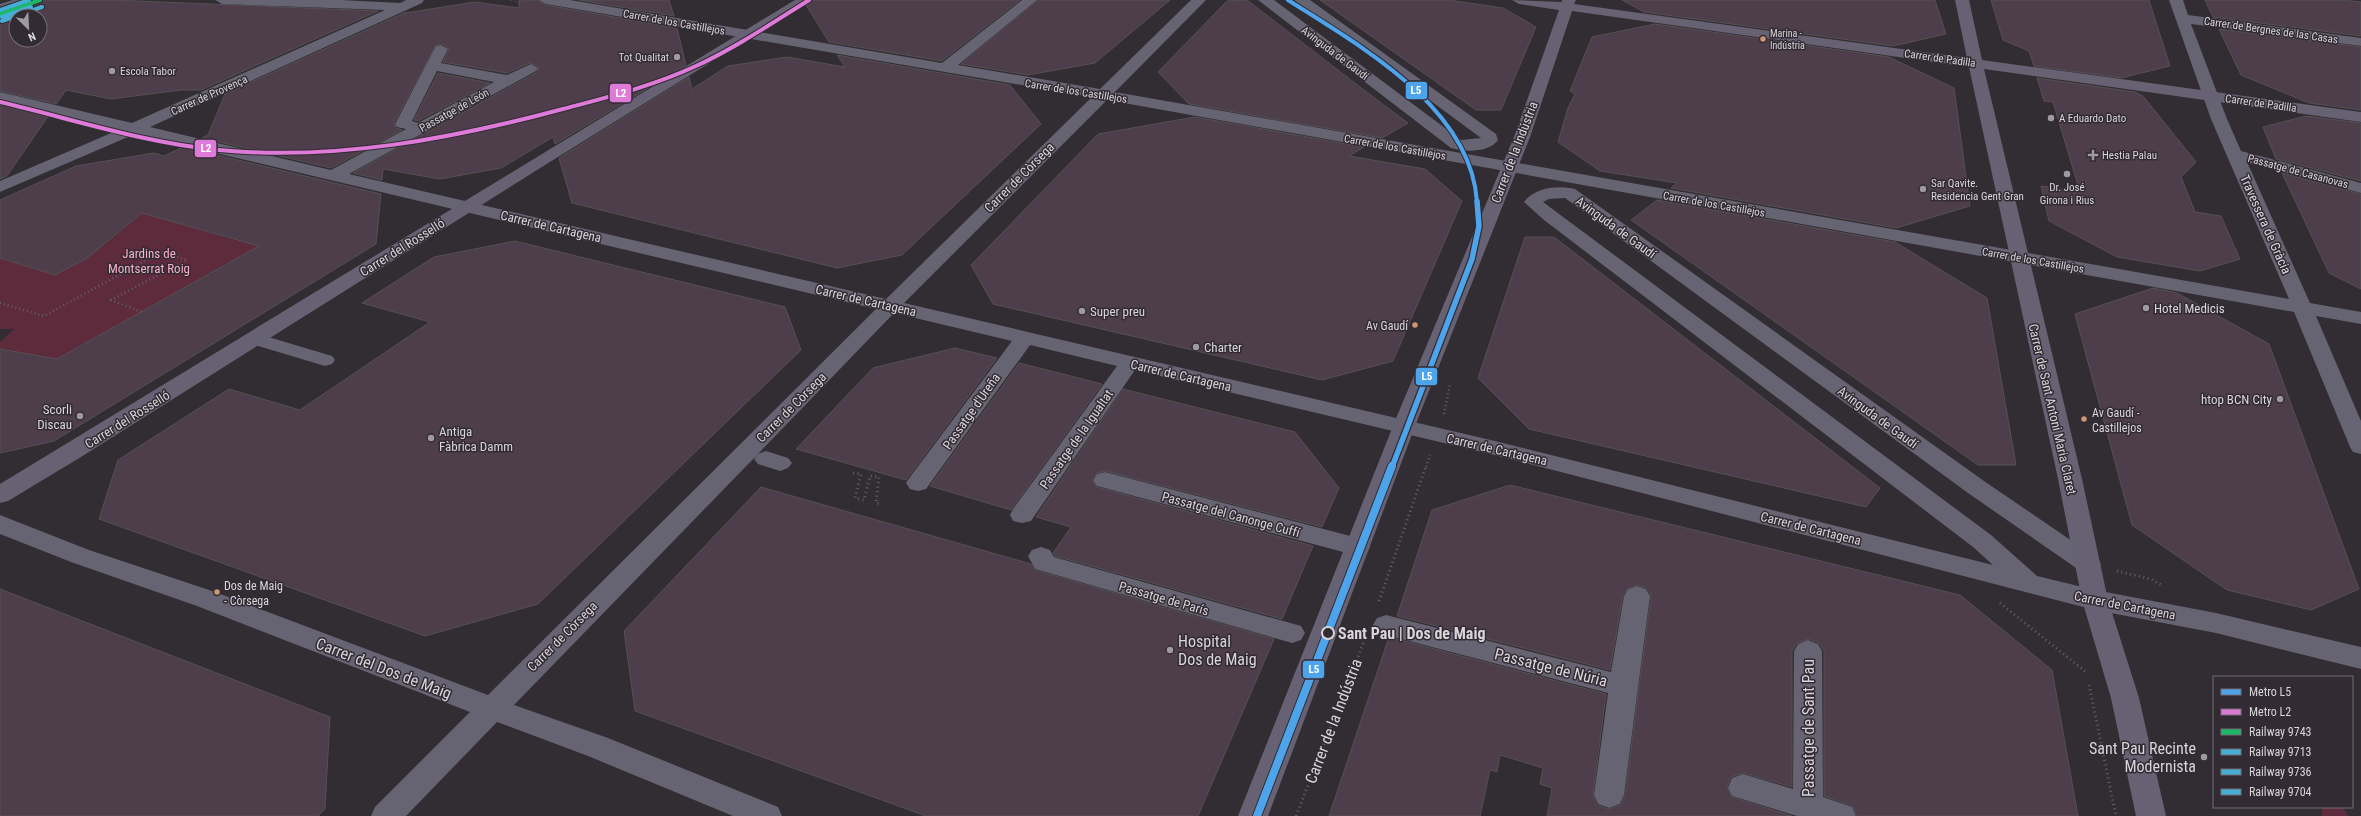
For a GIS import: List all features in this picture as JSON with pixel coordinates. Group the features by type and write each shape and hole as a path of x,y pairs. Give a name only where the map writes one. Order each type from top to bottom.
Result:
{"main road":[{"path":"0,9 26,0"},
{"name":"Carrer del Rosselló","path":"0,495 804,0"},
{"name":"Carrer de Padilla","path":"1519,0 1568,3 1975,63 2361,116"},
{"name":"Carrer de Sant Antoni Maria Claret","path":"1962,0 2018,257 2068,472 2095,600 2125,698 2151,816"},
{"name":"Carrer de la Indústria","path":"1254,816 1404,426 1508,168 1522,137 1568,3"}],"street":[{"path":"222,0 411,3"},
{"name":"Carrer de los Castillejos","path":"546,0 1102,95 2361,318"},
{"path":"944,69 1030,0"},
{"name":"Carrer de Còrsega","path":"386,816 491,707 890,306 1199,0"},
{"name":"Avinguda de Gaudí","path":"1265,0 1457,145 1480,145 1490,140 1490,137 1301,0"},
{"name":"Travessera de Gràcia","path":"2176,0 2211,96 2235,154 2302,307 2354,415 2361,447"},
{"name":"Carrer de Provença","path":"0,187 133,129 411,3"},
{"name":"Carrer de Bergnes de las Casas","path":"2182,18 2361,42"},
{"path":"420,128 403,124 441,49"},
{"path":"433,66 508,80"},
{"name":"Passatge de León","path":"334,175 531,68"},
{"name":"Carrer de Cartagena","path":"3,100 334,175 1024,339 1404,426 1534,457 2095,600 2216,623 2361,658"},
{"name":"Passatge de Casanovas","path":"2235,154 2361,188"},
{"name":"Avinguda de Gaudí","path":"2030,584 1982,541 1550,216 1533,202 1535,199 1547,194 1569,193 1976,487 2088,564"},
{"path":"255,339 325,360"},
{"name":"Passatge d'Ureña","path":"918,483 1024,339"},
{"name":"Passatge de la Igualtat","path":"1022,515 1130,363"},
{"name":"Passatge del Canonge Cuffí","path":"1105,480 1358,547"},
{"name":"Carrer del Dos de Maig","path":"0,524 80,556 206,599 393,672 604,749 767,816"},
{"name":"Passatge de París","path":"1041,556 1044,563 1292,633"},
{"name":"Passatge de Núria","path":"1609,795 1623,686 1637,596"},
{"name":"Passatge de Núria","path":"1376,623 1623,686"},
{"name":"Passatge de Sant Pau","path":"1808,651 1808,806"},
{"name":"Passatge de Sant Pau","path":"1743,787 1841,816"}],"path":[{"path":"0,304 44,316 161,252 187,260 111,300 142,312"},
{"name":"Carrer de la Indústria","path":"1296,816 1376,623 1426,468"},
{"path":"853,473 861,474 855,498 864,500 870,476 879,477 876,503 881,504"},
{"path":"1993,598 2085,671 2087,677"},
{"path":"2088,683 2116,816"}],"green space":[{"name":"Jardins de Montserrat Roig","path":"142,213 239,241 263,228 282,234 23,378 0,351 0,342 14,329 0,329 0,258 55,275 80,255 110,239"},
{"path":"2323,808 2344,808 2348,816 2321,816"}],"building":[{"path":"34,0 114,0 378,11 201,90 181,90 111,99 66,90 56,104 0,91 0,14 8,11 8,48 48,48 48,8 19,8 31,4"},
{"path":"519,0 538,0 546,5 677,28 686,65 555,144 553,137 501,168 440,179 383,169 382,180 353,173 537,72 539,67 530,63 507,73 443,62 449,49 442,44 436,45 394,123 396,128 402,130 331,168 202,138 208,135 225,94 406,12 405,13 475,2 519,8"},
{"path":"579,0 669,0 674,16"},
{"path":"812,0 1020,0 942,61 829,42 806,5"},
{"path":"1038,0 1170,0 1095,63 1028,75 961,64"},
{"path":"1247,0 1408,123 1382,138 1189,104 1158,72 1227,1"},
{"path":"1320,0 1448,0 1503,8 1536,27 1501,110 1476,110"},
{"path":"1622,0 1935,0 1946,34 1893,46 1644,12"},
{"path":"1991,0 2149,0 2170,66 2121,78 2034,66 2029,51 2003,40"},
{"path":"2205,0 2342,0 2361,2 2361,36 2213,17"},
{"path":"1655,24 1889,57 1954,88 1970,206 1896,228 1671,188 1677,183 1600,171 1558,142 1568,108 1575,94 1570,91 1592,37"},
{"path":"2219,29 2361,47 2361,110 2309,103 2241,75"},
{"path":"837,55 1010,85 1041,124 902,255 837,268 572,203 559,158 689,77 692,89 728,66 787,57 845,67"},
{"path":"438,73 490,83 418,121 414,120"},
{"path":"2037,78 2135,92 2143,96 2196,162 2181,177 2195,212 2221,216 2240,259 2200,271 2117,257 2049,221 2041,186 2080,192 2053,102 2044,101"},
{"path":"0,104 49,115 7,176 0,179"},
{"path":"2306,116 2361,123 2361,181 2276,159 2263,127"},
{"path":"1195,117 1364,147 1349,156 1425,169 1462,201 1393,361 1322,380 993,304 971,265 1098,134"},
{"path":"183,147 381,194 376,244 54,441 0,453 0,349 57,359 259,246 142,213 87,258 55,275 0,258 0,200 76,166 154,153 164,156"},
{"path":"2282,173 2361,194 2361,289 2329,273"},
{"path":"1657,200 1895,242 1987,298 2016,465 1978,465 1631,220"},
{"path":"1525,237 1554,237 1880,488 1866,507 1529,429 1478,378"},
{"name":"Antiga Fàbrica Damm","path":"515,241 785,307 801,350 538,604 425,636 99,519 118,460 229,389 300,410 430,322 362,303 434,257"},
{"path":"2153,288 2177,293 2269,344 2359,589 2311,610 2227,590 2132,525 2075,314"},
{"path":"955,348 997,358 906,480 796,449 873,368"},
{"path":"1019,363 1102,384 1011,510 930,486"},
{"path":"1123,389 1295,432 1339,488 1322,527 1105,471 1097,473 1092,479 1097,487 1313,546 1282,619 1055,556 1053,553 1071,527 1036,517"},
{"path":"1510,485 1960,595 2052,670 2078,816 1857,816 1852,806 1824,796 1824,651 1819,643 1809,639 1797,643 1792,651 1792,787 1743,773 1731,777 1727,786 1732,797 1792,816 1547,816 1552,788 1540,784 1543,768 1500,755 1497,772 1490,770 1480,816 1329,816 1389,637 1606,694 1593,795 1597,805 1608,809 1621,805 1625,795 1651,596 1647,588 1637,585 1628,588 1623,595 1610,670 1397,616 1432,510"},
{"name":"Hospital Dos de Maig","path":"761,487 1031,564 1035,570 1274,639 1198,816 926,816 635,711 624,631"},
{"path":"0,589 330,717 325,809 318,816 0,816"}],"metro line":[{"name":"L2","path":"0,102 136,136 219,150 264,153 310,152 401,144 535,117 609,97 653,83 696,66 725,51 809,0"},
{"name":"L5","path":"1257,816 1468,270 1476,243 1479,226 1476,187 1464,151 1443,119 1416,90 1385,65 1352,41 1288,0"}],"rail line":[{"name":"9736","path":"0,10 29,0"},
{"name":"9743","path":"0,14 40,0"},
{"name":"9704","path":"2,17 31,7"},
{"name":"9713","path":"2,21 42,7"}],"place":[{"name":"Marina - Indústria","path":"1763,39"},
{"name":"Tot Qualitat","path":"677,57"},
{"name":"Escola Tabor","path":"112,71"},
{"name":"A Eduardo Dato","path":"2051,118"},
{"name":"Hestia Palau","path":"2093,155"},
{"name":"Dr. José Girona i Rius","path":"2067,174"},
{"name":"Sar Qavite. Residencia Gent Gran","path":"1923,189"},
{"name":"Hotel Medicis","path":"2146,308"},
{"name":"Super preu","path":"1082,311"},
{"name":"Av Gaudí","path":"1415,325"},
{"name":"Charter","path":"1196,347"},
{"name":"htop BCN City","path":"2280,399"},
{"name":"Scorli Discau","path":"80,416"},
{"name":"Av Gaudí - Castillejos","path":"2084,419"},
{"name":"Antiga Fàbrica Damm","path":"431,438"},
{"name":"Dos de Maig - Còrsega","path":"217,592"},
{"name":"Sant Pau | Dos de Maig","path":"1328,633"},
{"name":"Hospital Dos de Maig","path":"1170,650"},
{"name":"Sant Pau Recinte Modernista","path":"2204,757"}]}
